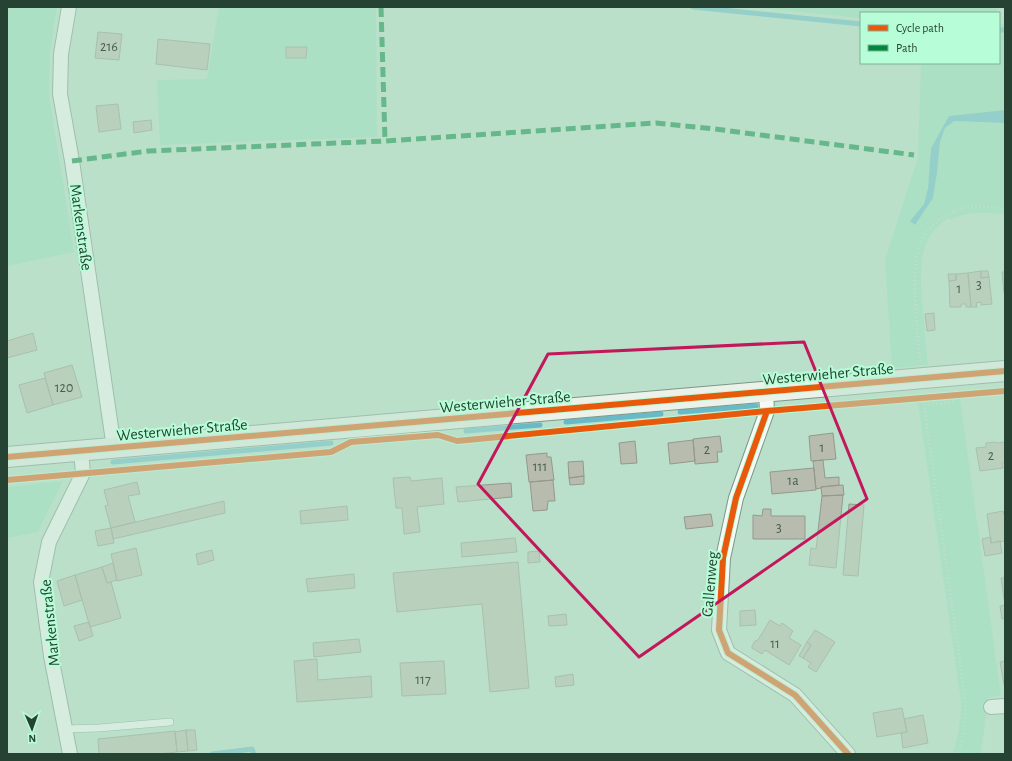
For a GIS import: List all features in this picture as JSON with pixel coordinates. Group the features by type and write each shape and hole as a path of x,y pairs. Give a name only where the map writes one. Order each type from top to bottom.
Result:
{"main road":[{"name":"Westerwieher Straße","path":"7,457 1005,370"}],"street":[{"name":"Markenstraße","path":"69,7 61,54 60,94 72,161 114,448"},
{"name":"Gallenweg","path":"766,391 766,411 736,498 723,558 719,630 728,653 795,695 848,754"},
{"name":"Markenstraße","path":"70,754 51,656 41,582 49,542 83,473 81,451"},
{"path":"991,707 1005,706"}],"lane":[{"path":"65,729 99,728 170,722"}],"path":[{"path":"921,363 915,291 919,248 923,238 933,226 945,216 959,209 974,206 1005,208"},
{"path":"954,395 954,402 924,405 965,698 966,718 958,754"},
{"path":"984,754 991,707"}],"highlighted area":[{"path":"804,342 867,499 639,657 478,484 548,354"}],"green space":[{"path":"7,7 57,7 50,52 49,95 74,252 7,266"},
{"path":"219,7 376,7 377,137 160,145 157,80 207,79"},
{"path":"751,7 999,7 994,12 860,12 860,18"},
{"path":"1005,23 1005,110 949,116 931,148 928,188 924,204 910,221 915,224 933,198 940,142 945,128 954,121 1005,123 1005,214 977,213 963,215 950,220 950,217 931,235 925,246 921,270 924,330 928,365 892,368 885,260 918,157 921,64 1000,64 1000,24"},
{"path":"960,399 1001,695 988,698 981,754 953,754 959,728 961,702 918,403"},
{"path":"63,481 38,532 7,538 7,487"}],"water":[{"path":"1005,110 1005,123 954,121 945,128 940,142 933,198 915,225 910,221 924,204 928,188 931,148 949,116"}],"building":[{"path":"98,32 122,34 119,60 95,58"},
{"path":"158,39 210,44 207,70 156,64"},
{"path":"286,47 307,47 306,58 286,58"},
{"path":"118,104 121,129 99,132 96,106"},
{"path":"151,120 152,130 134,133 133,122"},
{"path":"981,271 981,278 989,277 992,304 981,305 981,302 976,303 977,307 971,307 968,273"},
{"path":"981,271 988,271 989,277 981,278"},
{"path":"1002,272 1005,272 1005,293 1004,293"},
{"path":"968,273 971,307 966,307 966,304 961,304 961,307 950,307 949,281 956,280 956,274"},
{"path":"948,274 956,274 956,280 949,281"},
{"path":"934,313 935,330 927,331 925,314"},
{"path":"33,333 37,350 7,358 7,341"},
{"path":"72,365 82,397 53,405 44,373"},
{"path":"45,378 53,405 27,413 19,385"},
{"path":"833,433 836,459 811,461 809,436"},
{"path":"720,436 722,452 717,452 718,462 695,464 693,439"},
{"path":"693,440 695,461 670,464 668,443"},
{"path":"635,441 637,463 621,464 619,443"},
{"path":"1005,442 1005,462 1002,463 1003,468 980,471 976,448 986,447 986,443"},
{"path":"547,453 547,457 551,457 554,480 529,482 526,455"},
{"path":"823,460 825,478 839,477 839,485 816,489 813,461"},
{"path":"583,461 584,476 569,478 568,462"},
{"path":"814,468 816,490 772,494 770,472"},
{"path":"584,476 584,484 570,485 569,478"},
{"path":"410,477 411,481 442,478 444,504 417,507 420,532 404,534 402,508 396,508 393,478"},
{"path":"553,480 555,501 548,501 547,510 533,511 530,482"},
{"path":"137,482 140,494 128,496 135,522 111,528 105,506 108,505 104,490"},
{"path":"511,483 512,497 458,502 456,487"},
{"path":"843,485 844,495 822,496 821,487"},
{"path":"843,495 836,568 809,565 811,548 816,549 822,496"},
{"path":"224,501 225,513 113,539 111,528"},
{"path":"849,504 864,505 858,576 843,575"},
{"path":"347,506 348,520 301,524 300,511"},
{"path":"763,509 771,509 771,516 805,516 805,539 753,539 753,515 762,516"},
{"path":"1003,511 1005,515 1005,541 991,543 987,514"},
{"path":"711,514 713,526 686,529 684,517"},
{"path":"111,528 114,543 98,546 95,531"},
{"path":"991,537 991,543 1000,541 1002,553 985,556 982,539"},
{"path":"515,538 517,552 462,557 461,543"},
{"path":"136,548 142,575 117,581 111,554"},
{"path":"212,550 214,560 198,565 196,554"},
{"path":"539,551 540,562 528,563 528,552"},
{"path":"518,562 529,688 490,692 482,604 397,612 393,573"},
{"path":"113,563 117,580 107,583 102,567"},
{"path":"102,567 107,583 111,582 121,618 90,627 75,575"},
{"path":"354,574 355,588 308,592 306,579"},
{"path":"75,575 82,600 64,606 57,581"},
{"path":"1001,578 1005,578 1005,605"},
{"path":"1005,605 1005,618 1002,619 1000,606"},
{"path":"755,610 756,625 740,626 740,611"},
{"path":"566,614 567,625 549,626 548,616"},
{"path":"770,620 780,626 782,623 793,631 789,638 801,645 789,665 765,650 762,654 752,648 755,641 758,640"},
{"path":"89,622 93,636 79,641 74,626"},
{"path":"815,630 835,642 816,672 808,667 811,663 803,658 811,645 807,642"},
{"path":"359,639 361,652 314,657 313,643"},
{"path":"807,642 811,645 803,658 799,656"},
{"path":"317,659 318,680 371,676 372,697 297,702 294,661"},
{"path":"444,661 446,694 402,696 400,663"},
{"path":"1005,661 1005,684 1004,685 1000,662"},
{"path":"573,674 574,685 556,687 555,677"},
{"path":"902,708 907,732 877,737 873,713"},
{"path":"923,715 928,743 903,748 901,733 907,732 904,719"},
{"path":"186,730 195,730 197,750 188,751"},
{"path":"186,730 188,751 177,752 175,732"},
{"path":"175,731 177,752 159,754 99,754 98,739"}],"waterway":[{"path":"693,7 860,24"},
{"path":"1000,30 1005,30"},
{"path":"680,412 756,406"},
{"path":"566,422 661,414"},
{"path":"466,431 540,425"},
{"path":"113,462 331,443"},
{"path":"212,754 252,749 254,754"}],"marked path":[{"path":"381,7 385,141"},
{"path":"72,161 148,151 385,141 656,123 715,129 914,155"}],"cycle path":[{"path":"7,457 1005,371"},
{"path":"7,480 331,452 351,442 438,435 457,441 767,411 1005,391"},
{"path":"767,411 736,498 723,558 719,630 728,653 795,695 848,754"}]}
